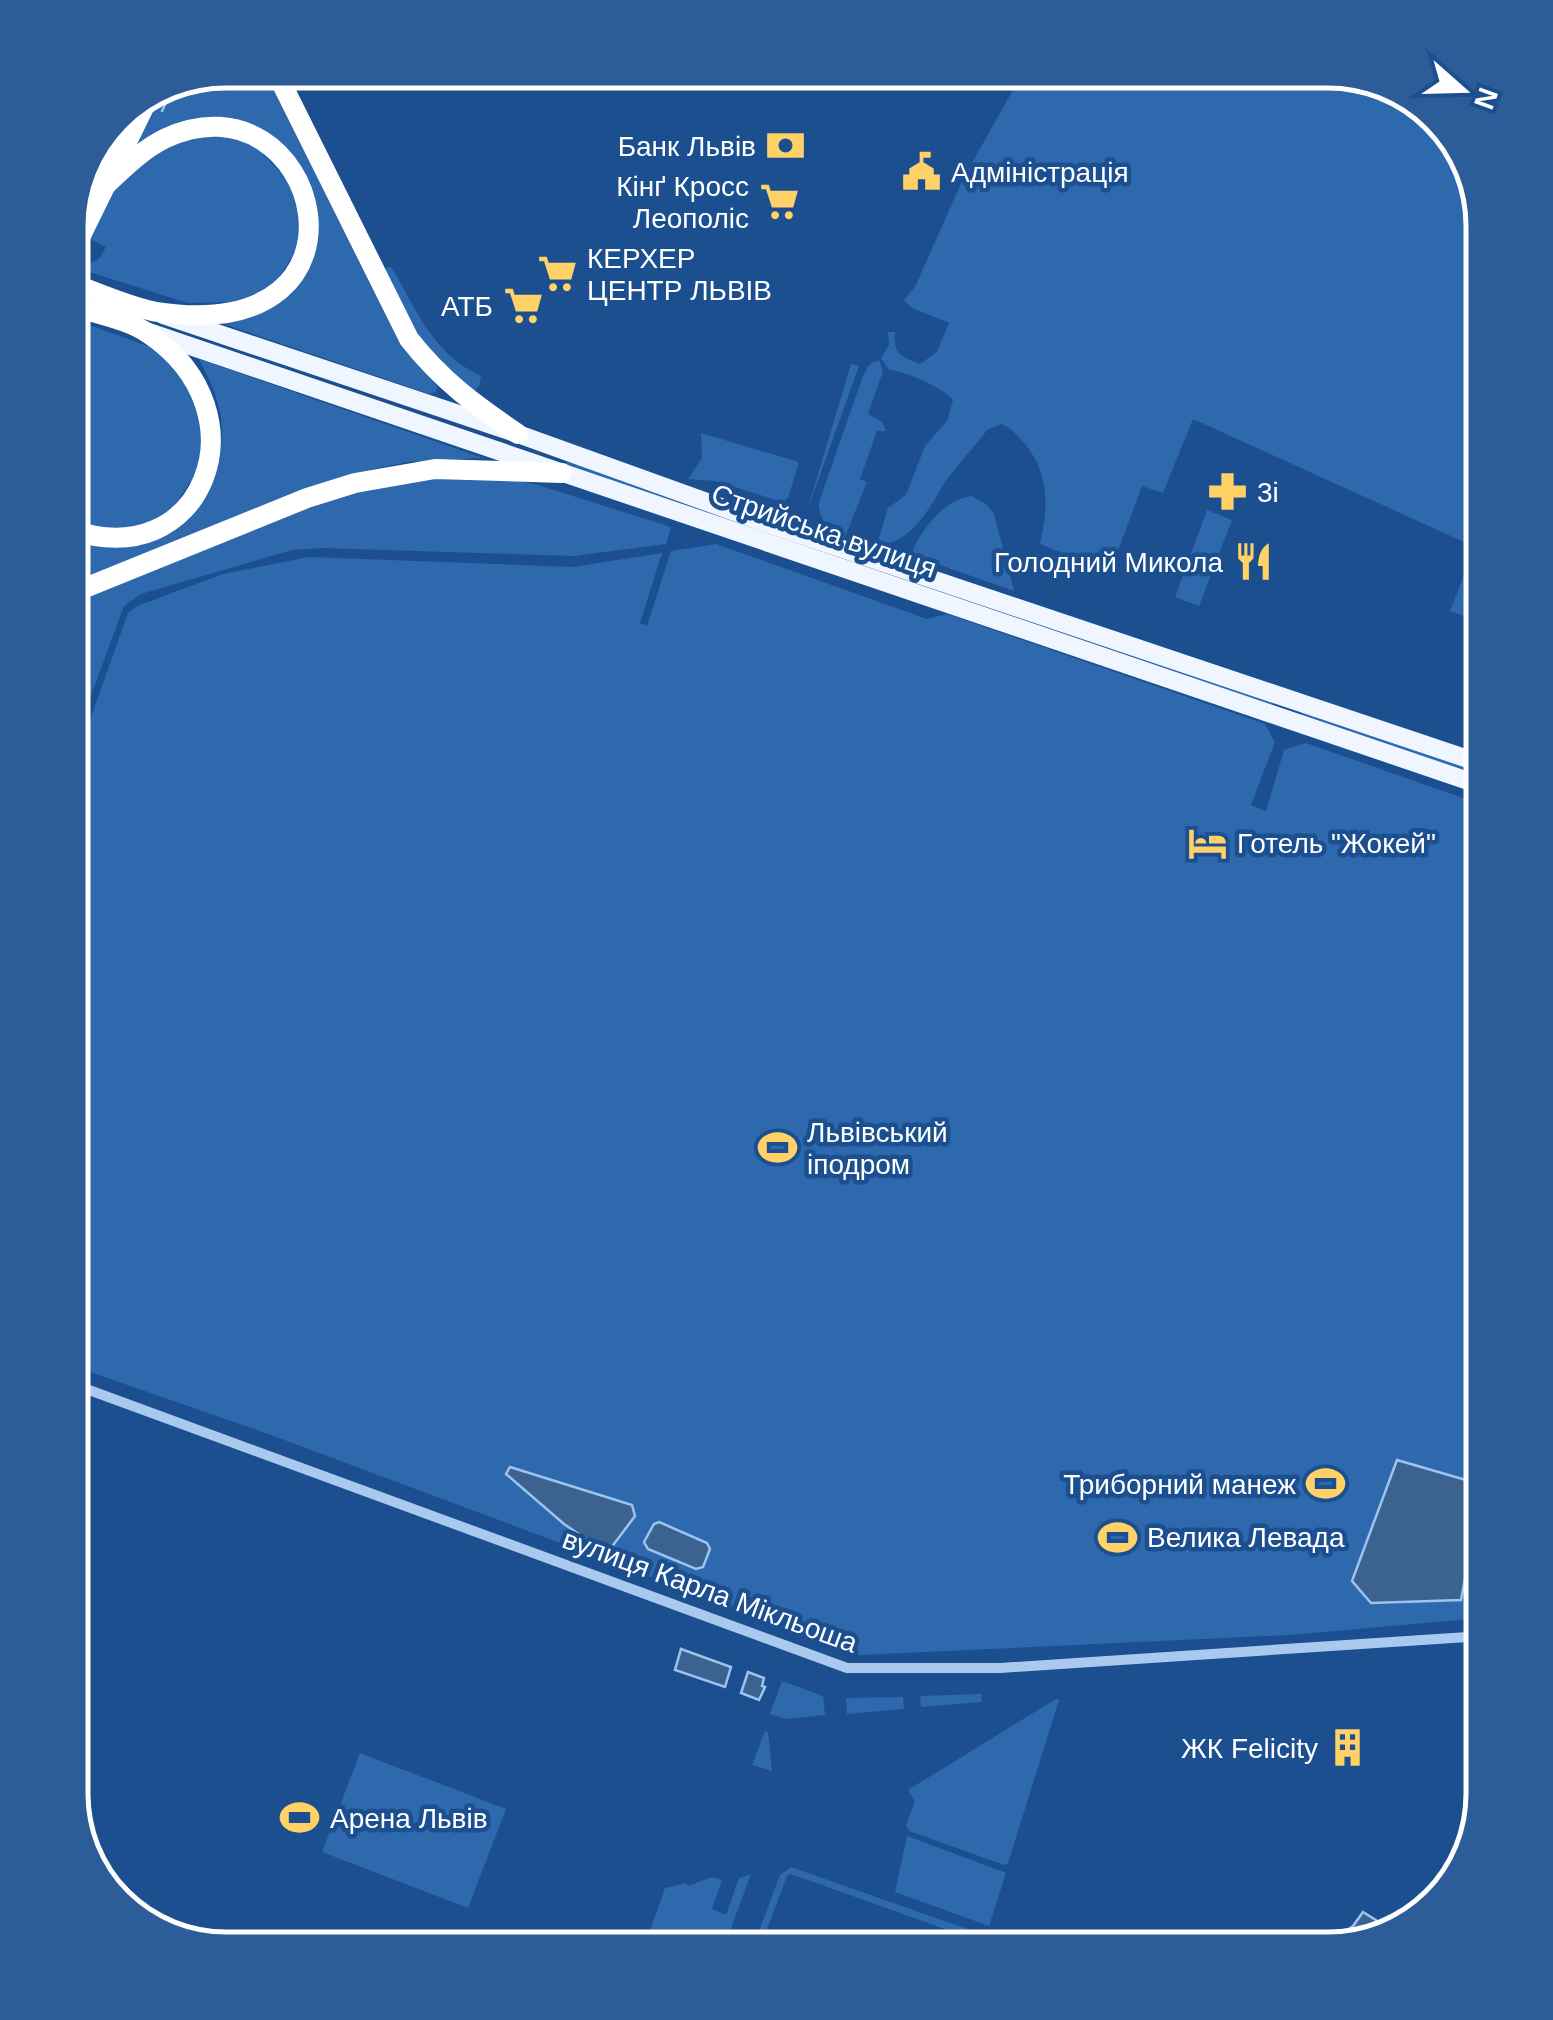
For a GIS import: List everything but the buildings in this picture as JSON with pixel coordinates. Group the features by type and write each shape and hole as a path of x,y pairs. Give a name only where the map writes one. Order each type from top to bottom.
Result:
{"highway":[{"path":"284,88 409,339 436,373 518,434"},
{"path":"88,222 138,119"},
{"path":"88,309 150,321 217,314 260,303 278,291 301,265 310,235 302,186 276,151 225,129 205,128 165,138 130,162 106,185"},
{"path":"106,185 108,153"},
{"path":"88,292 150,321 192,372 205,397 212,438 206,474 186,505 159,528 122,539 88,534"},
{"path":"88,587 307,498 355,483 434,469 562,472"}],"main road":[{"name":"Стрийська вулиця","path":"150,321 518,434 796,542 1466,780"},
{"name":"Стрийська вулиця","path":"150,321 562,472 796,542 1466,759"}],"street":[{"name":"вулиця Карла Мікльоша","path":"88,1390 847,1668 1000,1668 1466,1637"}],"shaded area":[{"path":"277,88 405,340 437,386 436,392 429,394 218,322 244,316 283,298 308,268 318,228 317,207 312,187 288,156 233,127 204,120 163,131 133,149 154,108 181,95 207,89"},
{"path":"1014,88 1337,88 1380,98 1413,118 1413,140 1435,140 1461,190 1466,225 1466,543 1193,419 1163,493 1142,486 1110,572 1040,544 1045,517 1043,479 1033,455 1012,430 1001,424 987,430 914,527 896,540 878,541 888,508 906,495 925,446 947,421 953,400 924,381 889,370 881,358 889,345 888,332 895,332 895,345 903,356 920,364 937,352 949,323 912,308 904,300 915,287 963,179"},
{"path":"216,134 255,145 296,190 302,241 273,287 237,302 188,303 88,272 88,263 99,259 106,247 90,239 115,190 165,144"},
{"path":"388,266 438,343 464,367 481,376 479,386 470,395 438,367 382,275"},
{"path":"88,325 153,348 182,371 204,418 199,469 172,509 129,533 88,526"},
{"path":"199,359 483,458 407,462 362,472 318,486 88,580 88,542 131,545 158,538 181,524 200,504 214,479 221,450 221,418"},
{"path":"879,360 883,371 868,414 882,422 886,431 877,431 860,479 867,482 844,539 823,519 819,502 863,376 869,365"},
{"path":"851,364 859,366 807,511"},
{"path":"701,433 799,462 788,498 782,502 715,481 688,479 702,458"},
{"path":"567,461 768,533 566,468"},
{"path":"473,474 535,484 671,527 666,544 574,556 292,550 141,594 124,606 88,703 88,597 334,498 392,480"},
{"path":"971,496 994,514 1014,591 914,556 912,552 936,516 952,503"},
{"path":"1207,510 1232,520 1199,606 1175,597"},
{"name":"Львівський іподром","path":"716,544 927,619 947,614 1265,724 1275,742 1251,805 1266,811 1284,750 1306,743 1466,799 1466,1619 1289,1635 860,1655 271,1435 88,1371 88,725 128,613 137,606 223,574 309,557 573,567 662,553 640,623 647,626 671,551"},
{"path":"817,549 1273,701 1274,704 1269,705"},
{"path":"1466,570 1466,617 1450,611"},
{"path":"1300,711 1466,765 1466,773 1303,716"},
{"path":"1397,1460 1466,1480 1466,1574 1461,1600 1371,1603 1352,1581"},
{"path":"510,1467 632,1505 635,1516 611,1548 602,1550 564,1524 506,1474"},
{"path":"659,1522 707,1543 710,1549 703,1567 696,1569 648,1549 644,1542"},
{"path":"681,1649 731,1667 725,1687 675,1670"},
{"path":"748,1672 764,1678 759,1700 741,1693"},
{"path":"782,1681 823,1696 825,1715 786,1719 770,1714"},
{"path":"981,1694 982,1702 921,1707 920,1696"},
{"path":"903,1697 904,1709 847,1714 846,1698"},
{"path":"1059,1700 1008,1863 1004,1865 909,1831 906,1825 915,1801 908,1790"},
{"path":"765,1731 768,1732 772,1771 752,1765"},
{"path":"360,1753 506,1809 468,1908 322,1852"},
{"path":"907,1836 1006,1873 989,1926 895,1892"},
{"path":"791,1867 976,1932 953,1932 791,1874 766,1932 759,1932 780,1875"},
{"path":"751,1874 730,1932 649,1932 665,1888 686,1883 688,1886 712,1877 722,1880 712,1909 726,1915 739,1878"},
{"path":"1363,1912 1379,1922 1346,1931"}],"waterway":[{"path":"162,111 167,101"}],"place":[{"name":"Банк Львів","path":"786,146"},
{"name":"Адміністрація","path":"921,172"},
{"name":"Кінґ Кросс Леополіс","path":"779,202"},
{"name":"КЕРХЕР ЦЕНТР ЛЬВІВ","path":"557,274"},
{"name":"АТБ","path":"523,306"},
{"name":"3і","path":"1227,492"},
{"name":"Голодний Микола","path":"1253,562"},
{"name":"Готель \"Жокей\"","path":"1207,843"},
{"name":"Львівський іподром","path":"777,1148"},
{"name":"Триборний манеж","path":"1326,1484"},
{"name":"Велика Левада","path":"1117,1537"},
{"name":"ЖК Felicity","path":"1348,1748"},
{"name":"Арена Львів","path":"300,1818"}]}
